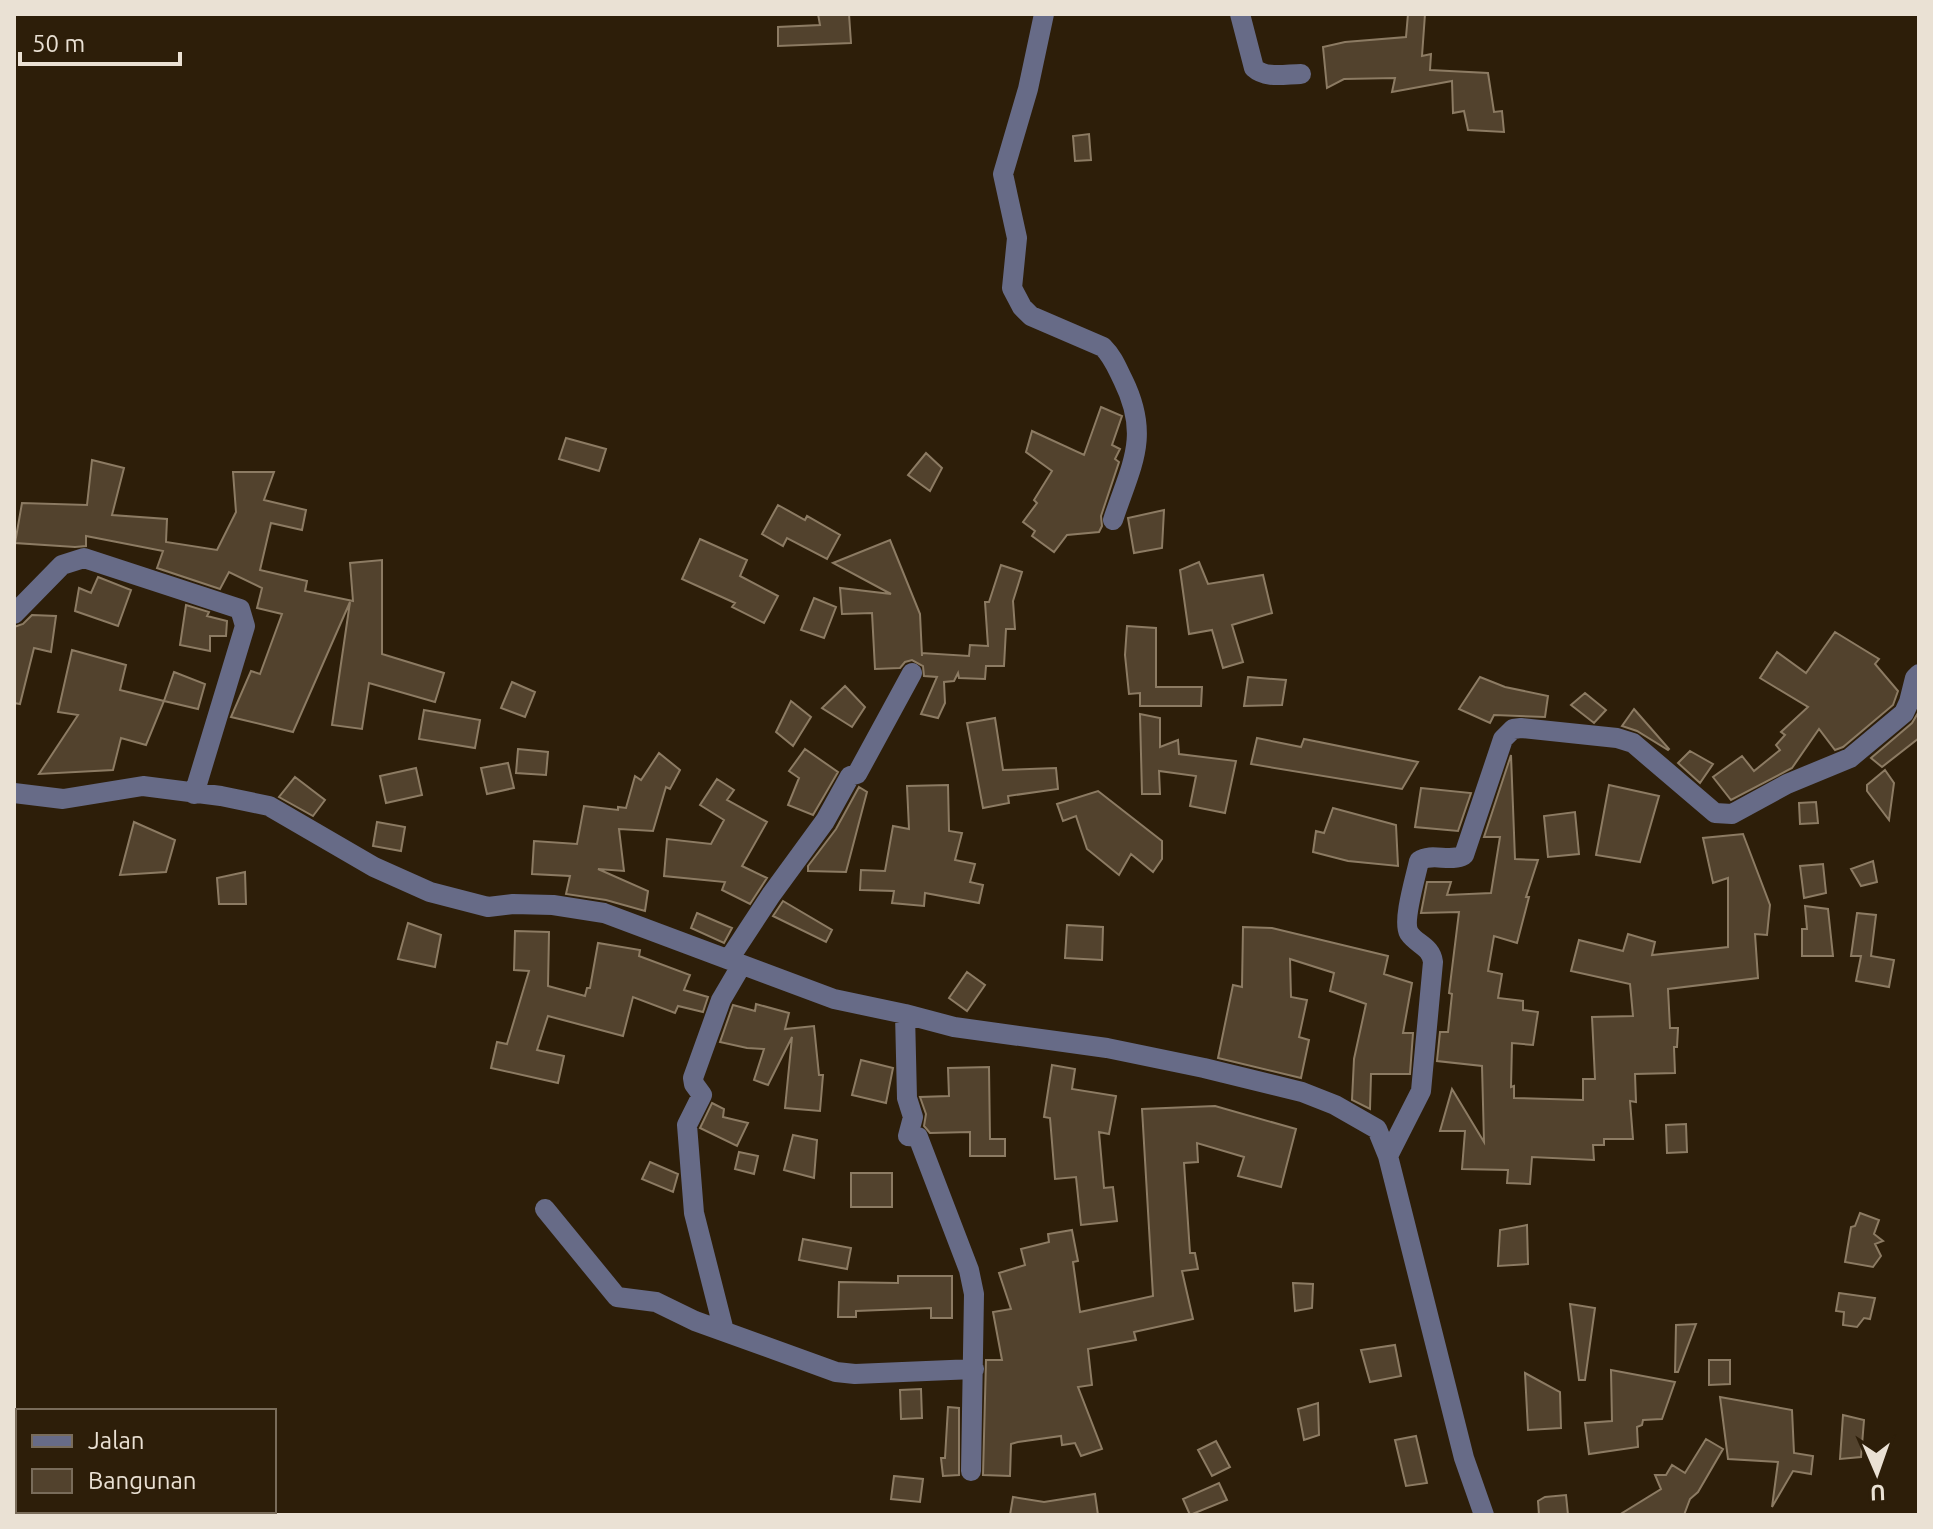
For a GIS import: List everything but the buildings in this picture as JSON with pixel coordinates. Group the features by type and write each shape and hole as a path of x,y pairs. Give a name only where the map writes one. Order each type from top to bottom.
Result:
{"street":[{"path":"1044,14 1028,89 1003,174 1017,238 1012,288 1031,316 1103,347 1111,355 1132,397 1138,440 1113,520"},
{"path":"1240,14 1258,73 1301,74"},
{"path":"14,614 62,565 84,558 240,609 245,626 194,794"},
{"path":"724,1331 694,1213 687,1125 702,1095 693,1078 735,963 771,895 825,821 850,776 857,774 912,673"},
{"path":"1388,1156 1423,1084 1433,962 1429,950 1411,936 1406,924 1419,861 1426,857 1456,859 1464,855 1507,733 1521,728 1617,738 1633,743 1715,813 1727,815 1787,784 1850,758 1904,713 1919,674"},
{"path":"14,793 63,799 143,786 269,806 374,867 430,892 488,907 553,905 604,913 834,999 954,1027 1107,1048 1204,1068 1302,1092 1335,1105 1377,1129 1388,1156 1460,1444 1484,1515"},
{"path":"905,1014 907,1098 913,1117 908,1136 918,1137 973,1282 971,1471"},
{"path":"545,1209 612,1295 656,1302 695,1321 846,1374 974,1369"}]}
